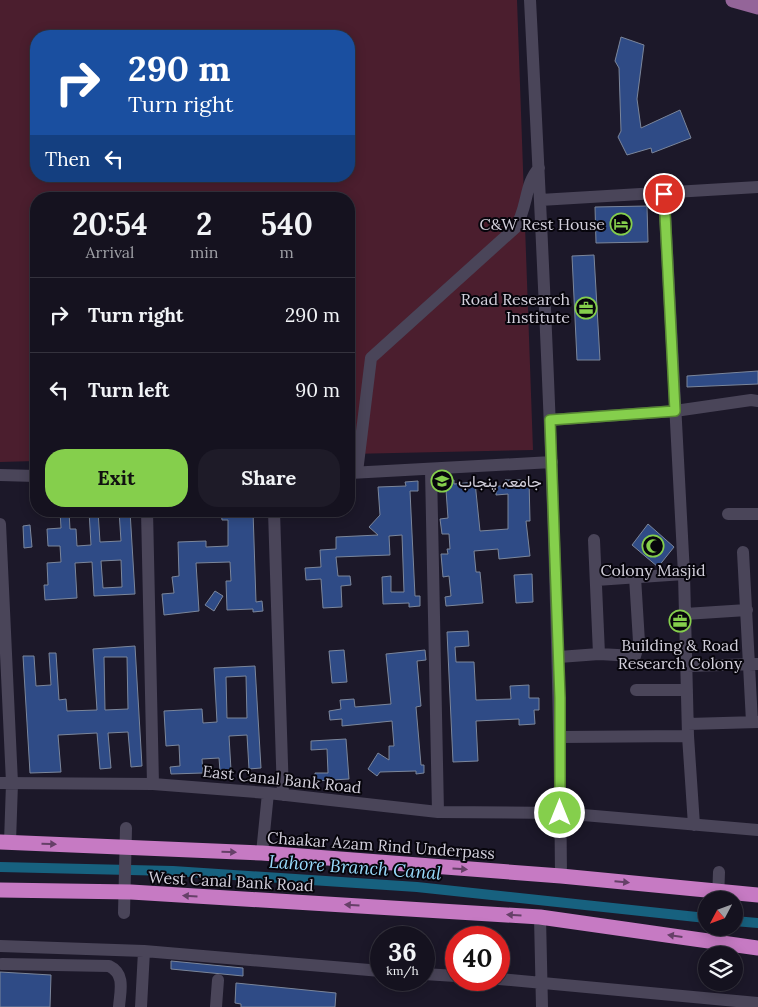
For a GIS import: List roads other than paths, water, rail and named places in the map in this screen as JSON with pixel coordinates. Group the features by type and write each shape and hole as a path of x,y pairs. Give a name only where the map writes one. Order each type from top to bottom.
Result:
{"highway":[{"name":"Chaakar Azam Rind Underpass","path":"5,842 262,853 561,876 758,895"},
{"name":"West Canal Bank Road","path":"0,890 131,892 540,917 758,948"}],"main road":[{"path":"734,0 758,8"}],"street":[{"path":"530,0 552,462 559,657 561,876"},
{"path":"355,459 371,358 515,228 524,211 532,175 539,168"},
{"path":"540,200 758,187"},
{"path":"664,194 684,574 688,730 694,825"},
{"path":"550,420 675,411 751,400 758,401"},
{"path":"355,472 432,470 552,462"},
{"path":"432,470 438,812"},
{"path":"0,475 30,476"},
{"path":"728,514 758,514"},
{"path":"147,517 153,784"},
{"path":"274,517 283,795"},
{"path":"0,524 6,783 5,842"},
{"path":"594,540 599,654"},
{"path":"560,737 688,730 755,722 751,616 743,552"},
{"path":"596,580 684,574"},
{"path":"559,657 599,654 635,656 639,642 635,577"},
{"path":"685,614 751,616"},
{"path":"687,666 754,664"},
{"path":"636,690 687,690"},
{"name":"East Canal Bank Road","path":"6,783 153,784 268,793 438,812 560,813 758,830"},
{"path":"262,853 268,793"},
{"path":"124,912 126,828"},
{"path":"718,891 719,872"},
{"path":"540,917 542,1007"},
{"path":"0,946 144,951 370,969"},
{"path":"141,1007 144,951"},
{"path":"2,964 110,966 117,971 121,978 119,1007"},
{"path":"216,1007 218,980"},
{"path":"510,981 758,1003"}],"waterway":[{"name":"Lahore Branch Canal","path":"0,867 173,871 417,887 698,917"},
{"name":"Lahore Branch Canal","path":"743,922 758,923"}],"place":[{"name":"C&W Rest House","path":"621,224"},
{"name":"Road Research Institute","path":"586,308"},
{"name":"جامعہ پنجاب","path":"442,481"},
{"name":"Colony Masjid","path":"653,546"},
{"name":"Building & Road Research Colony","path":"680,621"}]}
